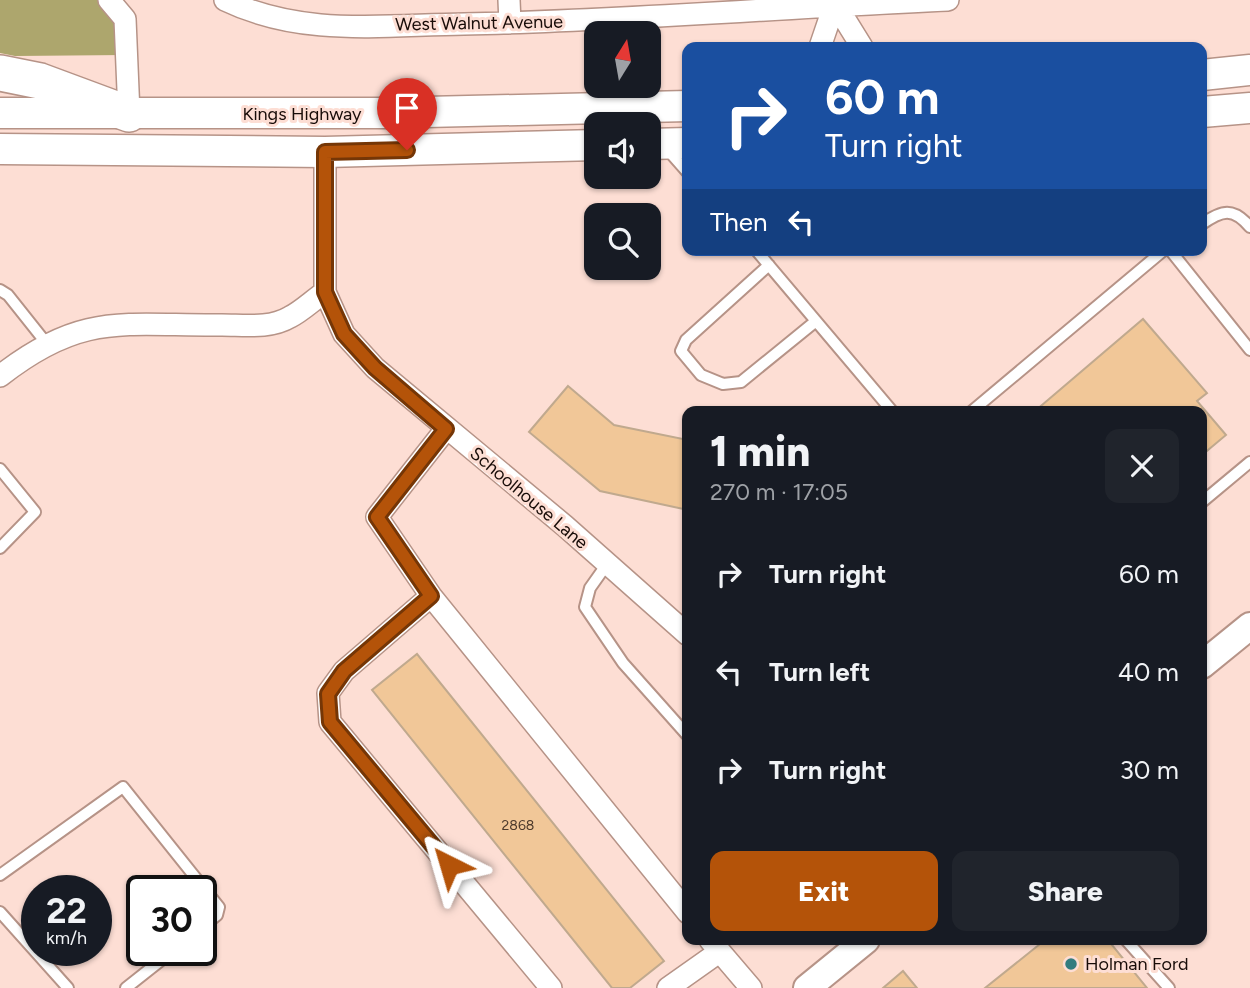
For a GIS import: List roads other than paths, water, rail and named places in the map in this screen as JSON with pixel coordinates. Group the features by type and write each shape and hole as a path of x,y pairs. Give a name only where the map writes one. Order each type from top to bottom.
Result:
{"highway":[{"path":"0,73 40,81 129,114"}],"main road":[{"path":"1207,74 1250,70"},
{"name":"Kings Highway","path":"0,113 492,112 682,106"},
{"path":"1207,112 1250,108"},
{"path":"0,149 325,152 584,145"}],"street":[{"path":"109,0 125,19 129,114"},
{"name":"West Walnut Avenue","path":"225,0 256,15 308,26 510,23 603,9 947,0"},
{"path":"509,0 510,23"},
{"path":"822,42 836,2"},
{"path":"836,2 859,42"},
{"name":"Schoolhouse Lane","path":"325,152 325,292 344,334 375,368 565,526 682,630"},
{"path":"0,376 47,344 91,326 267,324 291,317 325,292"},
{"path":"446,429 377,517 431,596 682,906"},
{"path":"431,596 344,671 328,694 330,722 551,988"},
{"path":"1207,661 1250,626"},
{"path":"807,988 851,945"},
{"path":"668,988 714,946 751,988"}],"lane":[{"path":"666,143 682,165"},
{"path":"1207,220 1221,211 1234,212 1250,226"},
{"path":"761,256 888,406"},
{"path":"978,406 1157,256"},
{"path":"1175,256 1250,349"},
{"path":"769,265 686,340 681,351 701,375 723,384 741,382 816,321"},
{"path":"0,290 8,295 47,344"},
{"path":"1207,498 1250,462"},
{"path":"0,469 35,513 0,548"},
{"path":"607,564 590,588 585,607 623,663 682,729"},
{"path":"1,874 116,789 123,787 193,875"},
{"path":"0,912 68,988"},
{"path":"1130,945 1169,988"},
{"path":"126,988 154,966"}],"place":[{"name":"Holman Ford","path":"1071,964"}]}
